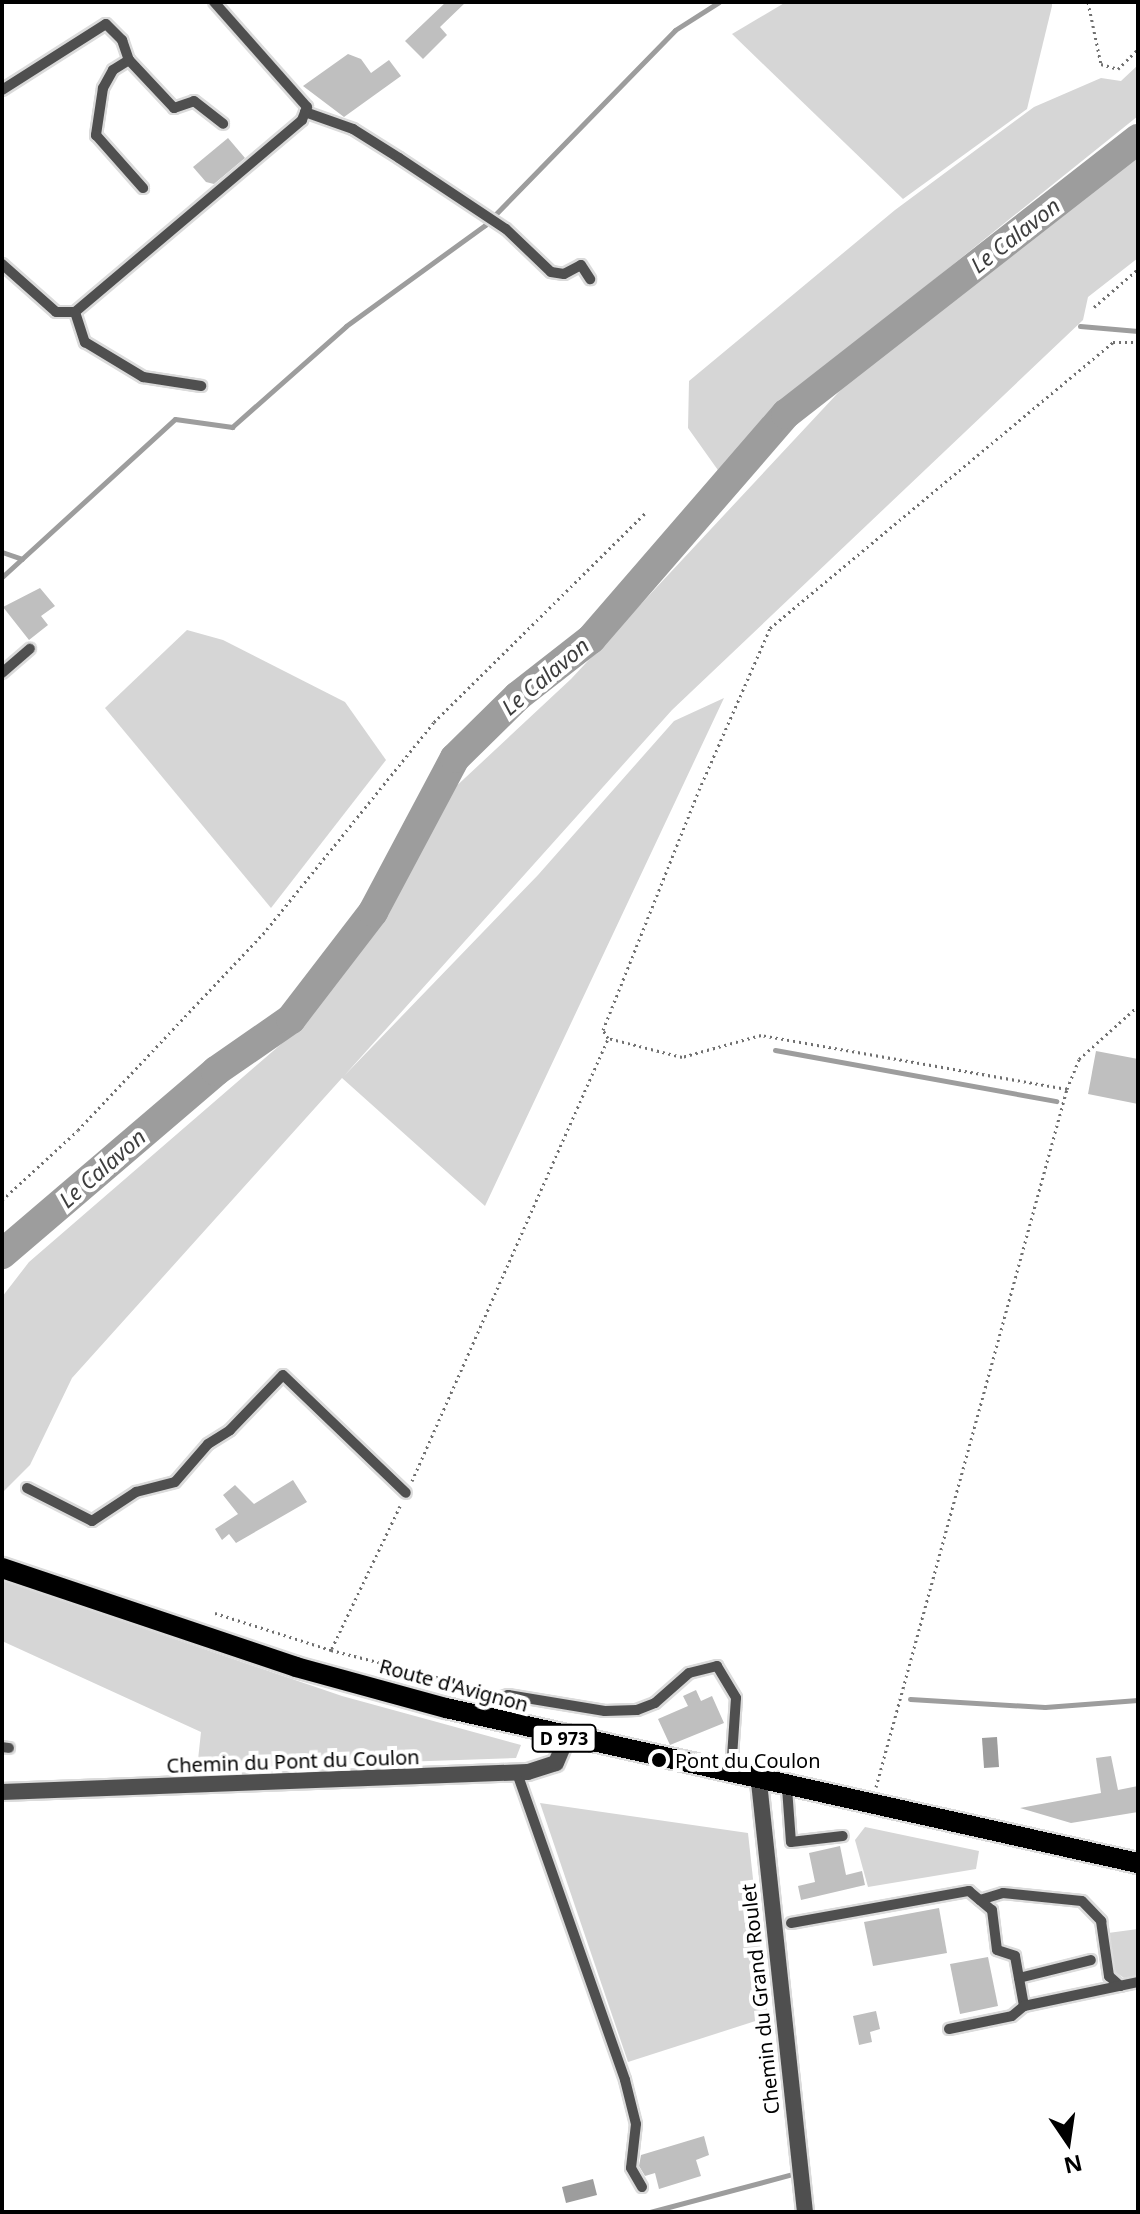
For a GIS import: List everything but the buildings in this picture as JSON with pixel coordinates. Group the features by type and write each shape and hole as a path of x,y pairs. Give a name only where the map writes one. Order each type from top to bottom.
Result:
{"main road":[{"name":"Route d'Avignon","path":"2,1568 296,1667 472,1715 759,1782 1138,1863"}],"street":[{"name":"Chemin du Pont du Coulon","path":"2,1792 517,1773 556,1763 566,1739"},
{"name":"Chemin du Grand Roulet","path":"759,1782 805,2212"}],"lane":[{"path":"2,264 56,312 75,312 305,112 307,107 214,2"},
{"path":"2,90 106,24 122,40 129,60 174,108 194,101 223,124"},
{"path":"129,60 113,70 103,88 96,135 143,188"},
{"path":"305,112 353,129 399,158 506,229 551,272 564,274 581,265 590,279"},
{"path":"75,312 85,342 143,377 201,386"},
{"path":"2,673 30,649"},
{"path":"27,1488 92,1521 136,1492 175,1482 208,1444 230,1430 283,1375 406,1493"},
{"path":"472,1715 487,1701 508,1695 605,1711 637,1710 655,1703 689,1673 717,1666 736,1698 731,1775"},
{"path":"517,1773 625,2080 636,2124 631,2168 642,2187"},
{"path":"787,1788 791,1842 843,1836"},
{"path":"791,1923 969,1891 992,1910 997,1950 1015,1956 1024,2006"},
{"path":"980,1900 1003,1893 1082,1901 1101,1921 1109,1976 1120,1986"},
{"path":"1019,1978 1091,1960"},
{"path":"949,2029 1012,2016 1024,2006 1138,1982"}],"path":[{"path":"1088,2 1101,64 1118,69 1138,49"},
{"path":"1094,307 1138,269"},
{"path":"1067,1089 761,1035 682,1057 608,1038 603,1030 655,897 770,628 1113,342 1138,342"},
{"path":"2,1200 78,1130 263,934 434,722 646,512"},
{"path":"871,1805 903,1675 1067,1089 1079,1059 1138,1006"},
{"path":"331,1650 406,1493 608,1038"},
{"path":"215,1613 331,1650 508,1695"}],"shaded area":[{"path":"786,2 1052,2 1052,6 1027,109 903,199 732,34"},
{"path":"1138,65 1138,116 773,409 720,473 688,428 689,381 895,210 1034,107 1101,78 1121,81"},
{"path":"1138,153 1138,258 1088,297 1083,320 672,710 344,1076 538,875 674,721 724,698 485,1206 342,1078 72,1378 30,1465 2,1493 2,1297 29,1262 294,1033 337,983 450,792 571,679 864,365"},
{"path":"187,630 223,640 345,702 386,760 271,908 105,708"},
{"path":"2,1580 342,1696 521,1745 516,1758 197,1769 201,1732 2,1641"},
{"path":"997,1737 999,1767 984,1768 982,1738"},
{"path":"540,1803 748,1833 768,2017 628,2062"},
{"path":"865,1827 979,1851 976,1869 868,1887 855,1840"},
{"path":"1138,1929 1138,1978 1124,1978 1115,1972 1108,1933"},
{"path":"593,2179 597,2195 566,2203 562,2187"}],"waterway":[{"path":"2,577 175,419 232,427 346,326 485,225 675,30 719,2"},
{"name":"Le Calavon","path":"2,1254 216,1071 291,1019 373,912 455,758 518,696 591,639 786,414 1138,139"},
{"path":"1080,326 1138,331"},
{"path":"2,552 22,559"},
{"path":"775,1050 1056,1101"},
{"path":"910,1699 1045,1707 1138,1700"},
{"path":"650,2212 793,2174"}],"place":[{"name":"Pont du Coulon","path":"659,1760"}]}
